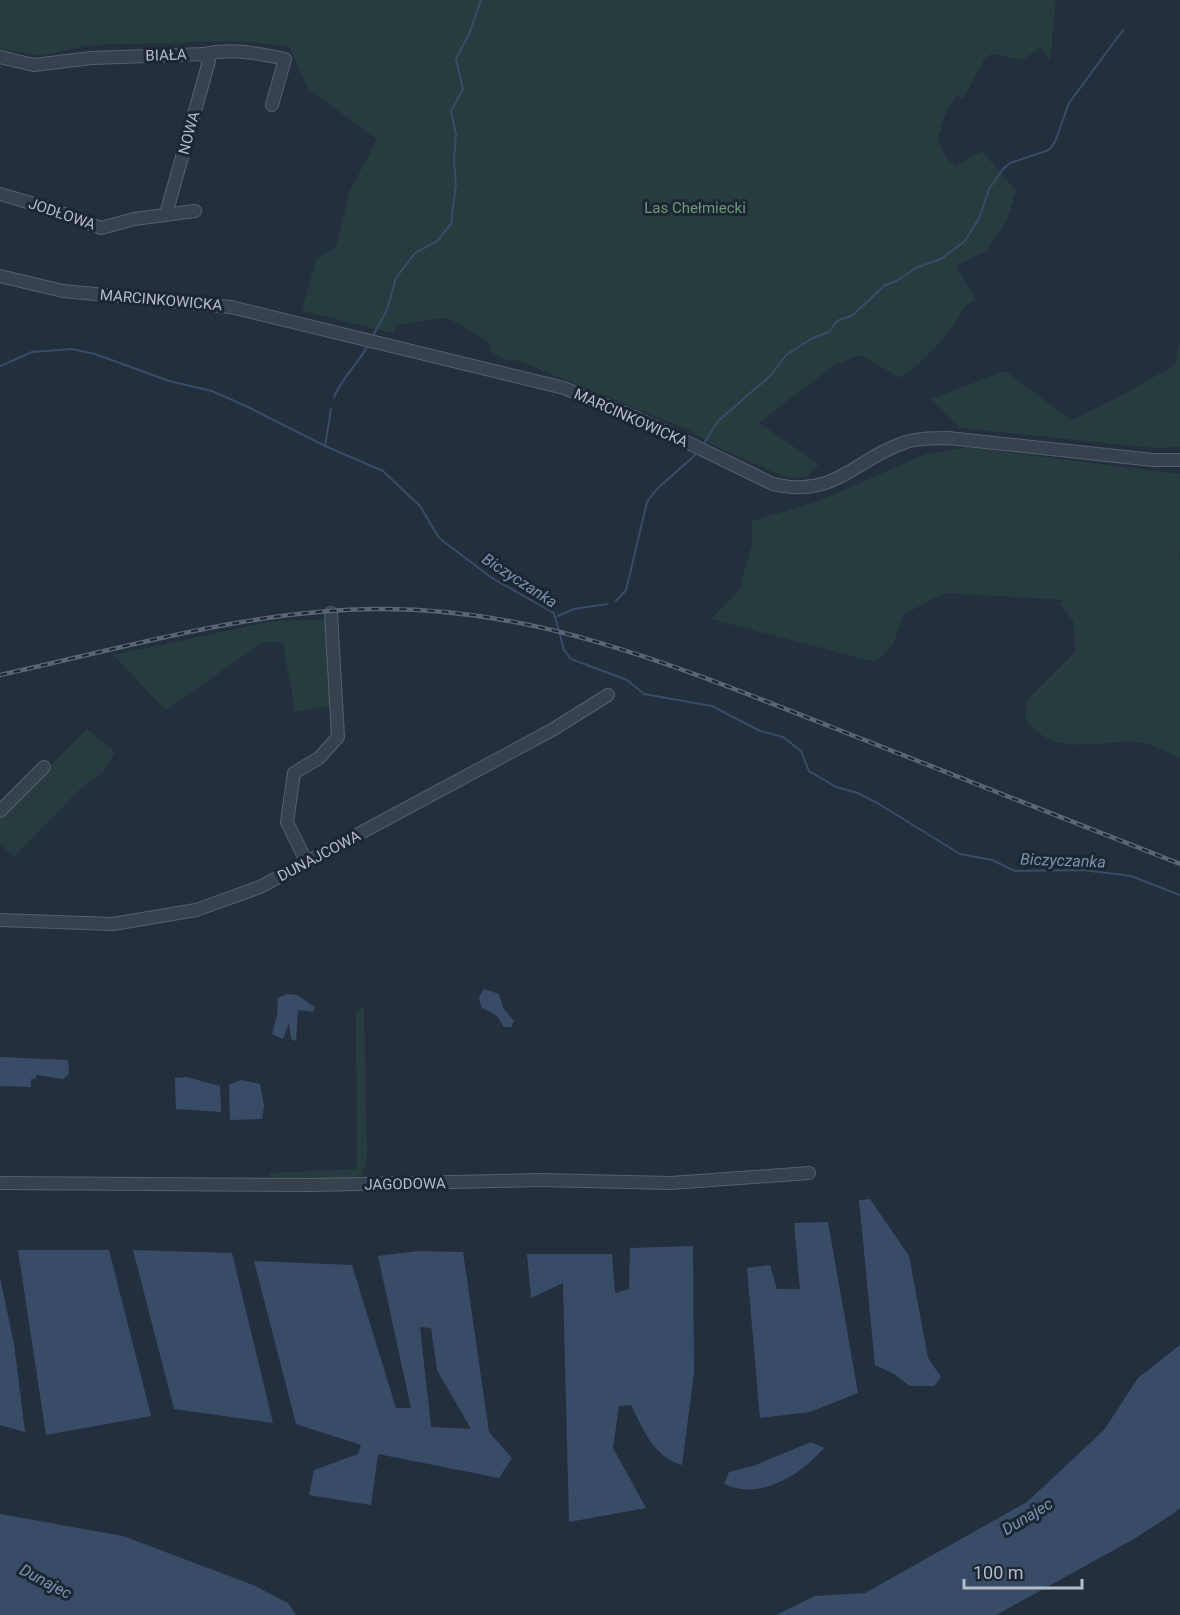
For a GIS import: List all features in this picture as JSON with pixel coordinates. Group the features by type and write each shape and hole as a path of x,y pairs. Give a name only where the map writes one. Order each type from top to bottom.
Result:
{"street":[{"name":"BIAŁA","path":"0,57 34,66 92,58 241,51 285,59 272,105"},
{"name":"NOWA","path":"166,214 209,62 203,54"},
{"name":"JODŁOWA","path":"0,194 48,207 101,228 135,219 195,211"},
{"name":"MARCINKOWICKA","path":"0,276 63,291 231,307 564,388 639,419 773,484 792,489 811,489 828,484 905,442 923,438 948,438 1153,460 1180,460"},
{"path":"307,863 287,822 288,811 294,773 320,758 338,737 331,613"},
{"name":"DUNAJCOWA","path":"0,920 113,924 153,919 196,910 260,887 552,730 608,695"},
{"path":"0,811 44,767"},
{"name":"JAGODOWA","path":"0,1183 311,1185 540,1180 671,1183 809,1173"}],"green space":[{"name":"Las Chełmiecki","path":"0,0 1056,0 1050,61 1040,48 1023,60 992,54 985,58 963,99 956,95 945,115 937,140 947,159 956,166 982,151 1016,191 1006,222 987,250 956,266 976,300 964,308 952,328 934,348 900,378 861,355 834,365 759,423 819,464 807,477 784,477 711,444 689,430 519,361 503,359 491,352 489,342 450,319 442,318 397,325 393,333 302,311 316,259 336,247 349,193 377,139 308,89 289,46 240,41 90,45 41,56 0,49"},
{"path":"1180,341 1180,447 1154,448 960,428 931,399 1005,371 1072,420 1175,365"},
{"path":"966,447 1180,474 1180,553 1178,556 1180,558 1180,758 1153,746 1136,742 1076,745 1062,743 1048,739 1036,731 1025,718 1028,699 1075,652 1073,621 1059,603 1064,600 944,593 903,615 893,645 875,662 711,619 739,590 752,545 752,521 819,501 926,454"},
{"path":"328,619 333,706 295,712 283,642 263,642 166,710 113,655 273,621"},
{"path":"87,729 115,752 105,770 77,792 14,857 0,843 0,816"},
{"path":"364,1007 367,1156 362,1176 270,1181 270,1173 357,1169 356,1011"}],"water":[{"path":"484,989 499,994 503,1008 514,1021 511,1027 504,1027 497,1016 481,1007 479,997"},
{"path":"287,994 297,995 315,1007 313,1012 298,1010 296,1041 291,1039 289,1023 283,1039 272,1034 277,1015 278,998"},
{"path":"0,1057 68,1060 69,1074 63,1079 36,1075 36,1079 31,1079 31,1087 0,1086"},
{"path":"187,1077 220,1086 221,1112 176,1109 175,1078"},
{"path":"241,1080 260,1084 264,1106 262,1119 230,1120 229,1085"},
{"path":"870,1199 909,1256 928,1358 941,1377 934,1386 910,1386 894,1374 875,1365 859,1200"},
{"path":"828,1222 858,1393 810,1412 760,1418 747,1268 770,1265 777,1289 800,1289 794,1223"},
{"path":"693,1246 694,1373 682,1465 664,1455 650,1441 631,1405 619,1406 613,1448 646,1508 569,1522 563,1283 531,1298 527,1254 612,1254 615,1293 629,1289 630,1248"},
{"path":"18,1250 109,1250 151,1416 46,1435"},
{"path":"133,1250 232,1253 273,1423 174,1409"},
{"path":"418,1251 463,1252 489,1432 512,1458 499,1478 378,1454 371,1505 309,1495 314,1470 358,1454 361,1445 296,1424 254,1261 352,1265 396,1408 411,1408 378,1256","holes":["420,1327 431,1328 437,1370 471,1429 431,1427"]},
{"path":"0,1278 14,1344 25,1432 0,1425"},
{"name":"Dunajec","path":"1180,1345 1180,1508 1174,1513 1134,1539 996,1615 776,1615 815,1596 865,1593 1027,1502 1104,1430 1138,1378"},
{"path":"811,1442 824,1448 815,1458 791,1476 765,1487 751,1489 724,1484 729,1472 753,1466"},
{"name":"Dunajec","path":"0,1514 123,1536 253,1585 288,1603 296,1615 0,1615"}],"waterway":[{"path":"374,334 387,310 396,278 415,253 437,241 451,224 456,184 454,162 456,134 451,111 463,89 456,59 469,34 481,0"},
{"path":"704,443 718,421 771,375 786,355 811,339 829,332 837,321 853,315 885,285 897,281 915,268 941,259 965,241 979,218 989,189 1003,169 1010,163 1049,150 1055,142 1069,103 1123,30"},
{"path":"334,397 367,347"},
{"name":"Biczyczanka","path":"0,366 32,352 72,349 95,354 169,381 212,391 248,407 325,446 383,471 420,506 439,538 492,578 554,613 564,650 571,659 627,680 644,694 712,706 760,731 783,737 801,751 809,771 836,787 858,793 879,804 960,854 992,860 1015,871 1083,870 1131,876 1180,895"},
{"path":"325,446 331,409"},
{"path":"616,601 626,590 647,502 656,490 695,455"},
{"path":"558,616 574,609 607,604"}],"railway":[{"path":"0,675 187,632 282,616 377,609 437,611 496,619 554,630 667,664 1180,864"}]}
